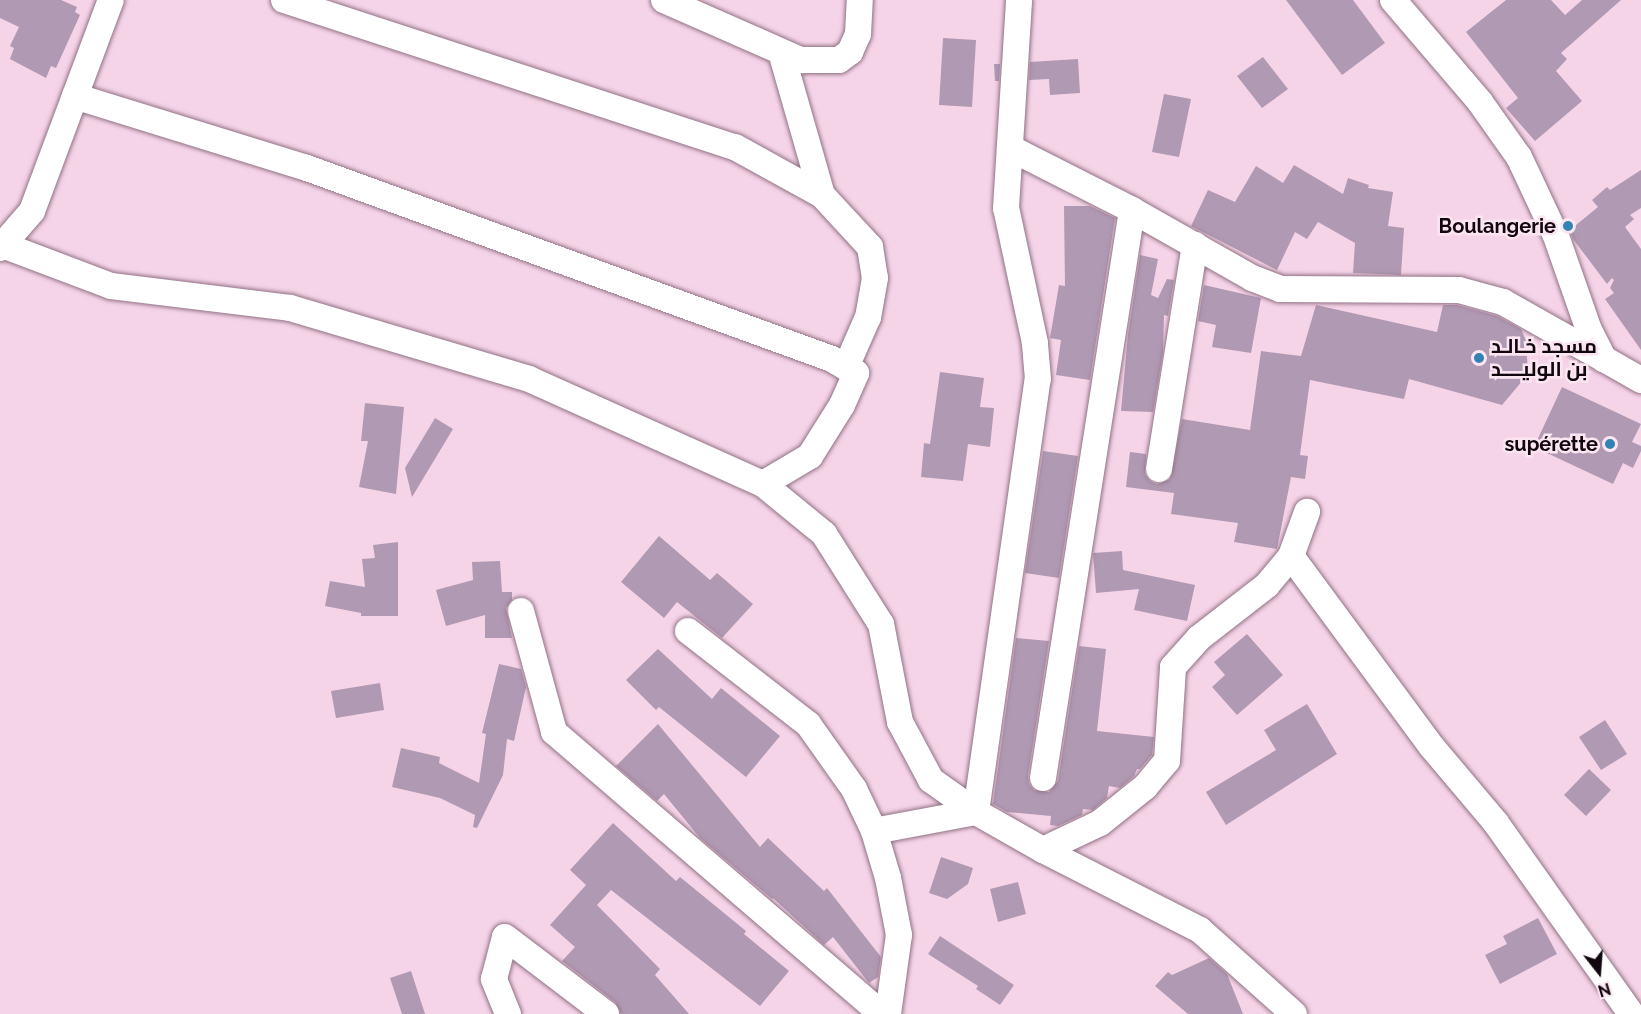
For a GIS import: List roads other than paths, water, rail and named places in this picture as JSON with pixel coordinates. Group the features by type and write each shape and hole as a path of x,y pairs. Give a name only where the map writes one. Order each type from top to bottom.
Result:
{"street":[{"path":"111,0 32,211 1,246 111,286 290,308 529,379 763,484 824,534 881,624 900,722 931,780 976,812 1043,850 1200,930 1294,1014"},
{"path":"284,0 735,147 822,195 870,247 875,278 871,304 846,367"},
{"path":"664,0 801,60 839,60 850,52 858,34 860,0"},
{"path":"976,812 1038,379 1035,343 1006,208 1018,0"},
{"path":"1401,3 1480,102 1519,157 1556,236 1589,330 1605,359"},
{"path":"781,52 822,195"},
{"path":"75,96 307,168 832,359 856,373 842,405 810,456 763,484"},
{"path":"1010,148 1132,210 1252,278 1280,289 1459,290 1503,302 1641,381"},
{"path":"1043,778 1132,210"},
{"path":"1159,469 1196,245"},
{"path":"1043,850 1100,823 1145,787 1167,761 1173,667 1198,638 1267,585 1291,556 1307,512"},
{"path":"1291,556 1432,747 1496,823 1631,1014"},
{"path":"521,611 554,732 882,1014"},
{"path":"688,631 808,724 854,789 874,831 888,878 899,935 888,1014"},
{"path":"874,831 976,812"},
{"path":"508,1014 494,979 505,937 606,1014"}],"place":[{"name":"Boulangerie","path":"1568,226"},
{"name":"مسجد خـالـد بن الوليــــد","path":"1479,358"},
{"name":"supérette","path":"1610,444"}]}
